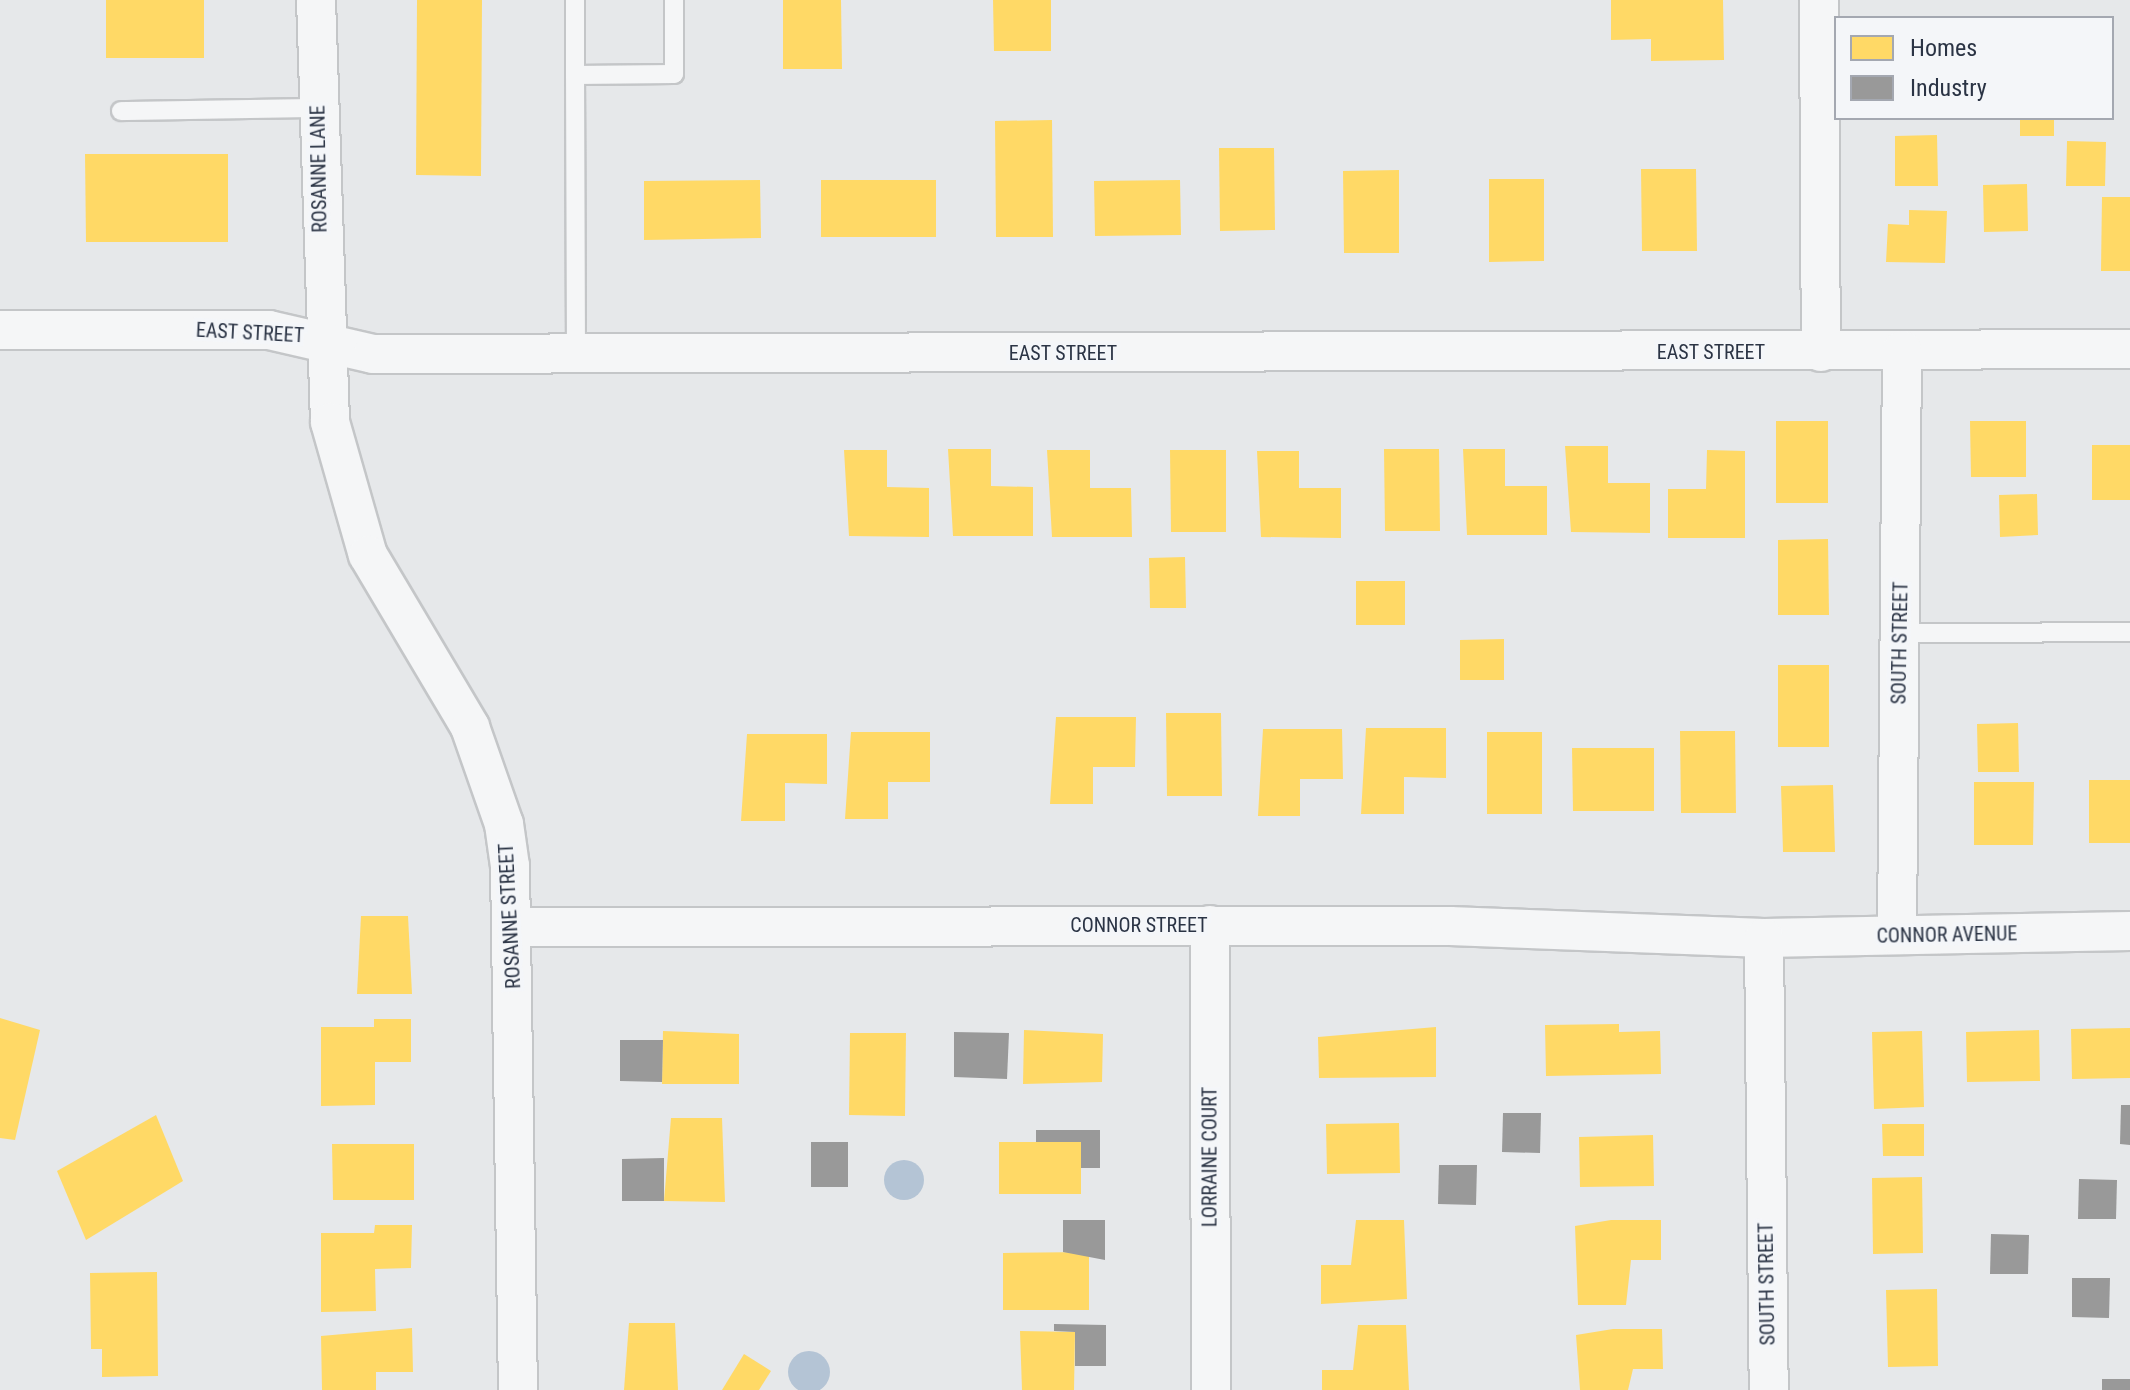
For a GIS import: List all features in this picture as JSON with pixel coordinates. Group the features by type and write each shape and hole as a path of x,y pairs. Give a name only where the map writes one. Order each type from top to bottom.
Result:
{"street":[{"name":"ROSANNE LANE","path":"316,0 324,338"},
{"path":"1819,0 1821,352"},
{"name":"EAST STREET","path":"0,330 269,330 324,338 373,354 2130,349"},
{"name":"ROSANNE STREET","path":"324,338 330,422 353,514 368,555 476,740 504,824 514,927 518,1390"},
{"name":"SOUTH STREET","path":"1897,935 1902,350"},
{"name":"CONNOR STREET","path":"514,927 1210,925 1764,938"},
{"name":"LORRAINE COURT","path":"1210,925 1211,1390"},
{"name":"CONNOR AVENUE","path":"1764,938 2130,931"},
{"name":"SOUTH STREET","path":"1764,938 1769,1390"}],"lane":[{"path":"575,0 576,354"},
{"path":"575,75 674,74 674,0"},
{"path":"121,111 318,108"},
{"path":"1900,633 2130,632"}],"water":[{"path":"904,1160 918,1166 924,1180 918,1194 904,1200 890,1194 884,1180 890,1166"},
{"path":"801,1353 817,1353 828,1364 828,1380 817,1391 801,1391 790,1380 790,1364"}],"building: Homes":[{"path":"106,0 204,0 204,58 106,58"},
{"path":"417,0 482,0 481,176 416,175"},
{"path":"783,0 841,0 842,69 783,69"},
{"path":"993,0 1051,0 1051,51 994,51"},
{"path":"1611,0 1723,0 1724,60 1651,61 1651,39 1611,40"},
{"path":"1052,120 1053,237 996,237 995,121"},
{"path":"2020,120 2054,120 2054,136 2020,136"},
{"path":"1937,135 1938,186 1895,186 1895,136"},
{"path":"2067,141 2106,142 2105,186 2066,186"},
{"path":"1219,148 1274,148 1275,230 1220,231"},
{"path":"85,154 228,154 228,242 86,242"},
{"path":"1641,169 1696,169 1697,251 1642,251"},
{"path":"1399,170 1399,253 1344,253 1343,171"},
{"path":"1489,179 1544,179 1544,261 1489,262"},
{"path":"760,180 761,238 644,240 644,181"},
{"path":"821,180 936,180 936,237 821,237"},
{"path":"1180,180 1181,235 1095,236 1094,181"},
{"path":"2027,184 2028,231 1984,232 1983,185"},
{"path":"2102,197 2130,197 2130,271 2101,271"},
{"path":"1909,210 1947,211 1945,263 1886,262 1888,224 1909,225"},
{"path":"1776,421 1828,421 1828,503 1776,503"},
{"path":"1970,421 2026,421 2026,477 1971,477"},
{"path":"2092,445 2130,445 2130,500 2092,500"},
{"path":"1565,446 1608,446 1608,483 1650,483 1650,533 1571,532"},
{"path":"948,449 991,449 991,486 1033,487 1033,536 953,536"},
{"path":"1384,449 1439,449 1440,531 1385,531"},
{"path":"1463,449 1505,449 1505,486 1547,486 1547,535 1467,535"},
{"path":"844,450 887,450 887,487 929,488 929,537 849,536"},
{"path":"1047,450 1090,450 1090,488 1131,488 1132,537 1052,537"},
{"path":"1170,450 1226,450 1226,532 1171,532"},
{"path":"1707,450 1745,451 1745,538 1668,538 1668,489 1706,489"},
{"path":"1257,451 1299,451 1299,488 1341,488 1341,538 1261,537"},
{"path":"2037,494 2038,535 2000,537 1999,495"},
{"path":"1828,539 1829,615 1778,615 1778,540"},
{"path":"1185,557 1186,608 1150,608 1149,558"},
{"path":"1356,581 1405,581 1405,625 1356,625"},
{"path":"1504,639 1504,680 1460,680 1460,640"},
{"path":"1778,665 1829,665 1829,747 1778,747"},
{"path":"1166,713 1221,713 1222,796 1167,796"},
{"path":"1056,717 1136,717 1135,767 1093,767 1093,804 1050,804"},
{"path":"2018,723 2019,772 1978,772 1977,724"},
{"path":"1366,728 1446,728 1446,778 1404,777 1404,814 1361,814"},
{"path":"1263,729 1342,729 1343,779 1300,779 1300,816 1258,816"},
{"path":"1680,731 1735,731 1736,813 1681,813"},
{"path":"851,732 930,732 930,782 888,782 888,819 845,819"},
{"path":"1487,732 1542,732 1542,814 1487,814"},
{"path":"747,734 827,734 827,784 785,783 785,821 741,821"},
{"path":"1572,748 1654,748 1654,811 1573,811"},
{"path":"2089,780 2130,780 2130,843 2089,843"},
{"path":"1974,782 2034,782 2033,845 1974,845"},
{"path":"1833,785 1835,852 1783,852 1781,786"},
{"path":"361,916 408,916 412,994 357,994"},
{"path":"0,1018 40,1030 15,1140 0,1138"},
{"path":"374,1019 411,1019 411,1062 375,1062 375,1105 321,1106 321,1027 374,1027"},
{"path":"1619,1024 1619,1032 1660,1031 1661,1074 1546,1076 1545,1025"},
{"path":"1436,1027 1436,1077 1319,1078 1318,1037"},
{"path":"2130,1028 2130,1078 2072,1079 2071,1029"},
{"path":"1024,1030 1103,1034 1102,1082 1023,1084"},
{"path":"2039,1030 2040,1081 1967,1082 1966,1032"},
{"path":"663,1031 739,1034 739,1084 662,1084"},
{"path":"1922,1031 1924,1107 1874,1109 1872,1032"},
{"path":"850,1033 906,1033 905,1116 849,1115"},
{"path":"156,1115 183,1181 86,1240 57,1171"},
{"path":"671,1118 722,1118 725,1202 664,1201"},
{"path":"1399,1123 1400,1173 1327,1174 1326,1124"},
{"path":"1882,1124 1924,1124 1924,1156 1883,1156"},
{"path":"1653,1135 1654,1186 1580,1187 1579,1137"},
{"path":"999,1142 1081,1142 1081,1194 999,1194"},
{"path":"332,1144 414,1144 414,1200 333,1200"},
{"path":"1922,1177 1923,1253 1873,1254 1872,1178"},
{"path":"1356,1220 1404,1220 1407,1299 1321,1304 1321,1265 1351,1265"},
{"path":"1611,1220 1661,1220 1661,1260 1631,1260 1626,1305 1578,1305 1575,1226"},
{"path":"375,1225 412,1225 411,1268 375,1269 376,1311 321,1312 321,1233 374,1233"},
{"path":"1089,1252 1089,1310 1003,1310 1003,1253"},
{"path":"157,1272 158,1376 102,1377 102,1349 91,1349 90,1273"},
{"path":"1937,1289 1938,1366 1888,1367 1886,1290"},
{"path":"629,1323 675,1323 678,1390 624,1390"},
{"path":"1358,1325 1406,1325 1409,1390 1322,1390 1322,1370 1353,1370"},
{"path":"412,1328 413,1372 376,1372 376,1390 322,1390 321,1336"},
{"path":"1613,1329 1662,1329 1663,1369 1633,1369 1628,1390 1580,1390 1576,1335"},
{"path":"1020,1331 1075,1332 1074,1390 1022,1390"},
{"path":"744,1354 771,1371 759,1390 722,1390"}],"building: Industry":[{"path":"954,1032 1009,1033 1007,1079 954,1077"},
{"path":"620,1040 663,1040 662,1082 620,1081"},
{"path":"2121,1105 2130,1105 2130,1145 2120,1144"},
{"path":"1503,1113 1541,1113 1540,1153 1502,1152"},
{"path":"1036,1130 1100,1130 1100,1168 1081,1168 1081,1142 1036,1142"},
{"path":"811,1142 848,1142 848,1187 811,1187"},
{"path":"664,1158 664,1201 622,1201 622,1159"},
{"path":"1439,1165 1477,1165 1476,1205 1438,1204"},
{"path":"2079,1179 2117,1180 2116,1219 2078,1219"},
{"path":"1063,1220 1105,1220 1105,1260 1063,1252"},
{"path":"1991,1234 2029,1235 2028,1274 1990,1274"},
{"path":"2072,1278 2110,1278 2109,1318 2072,1317"},
{"path":"1054,1324 1106,1325 1106,1366 1075,1366 1075,1332 1054,1331"},
{"path":"2102,1379 2130,1379 2130,1390 2102,1390"}]}
